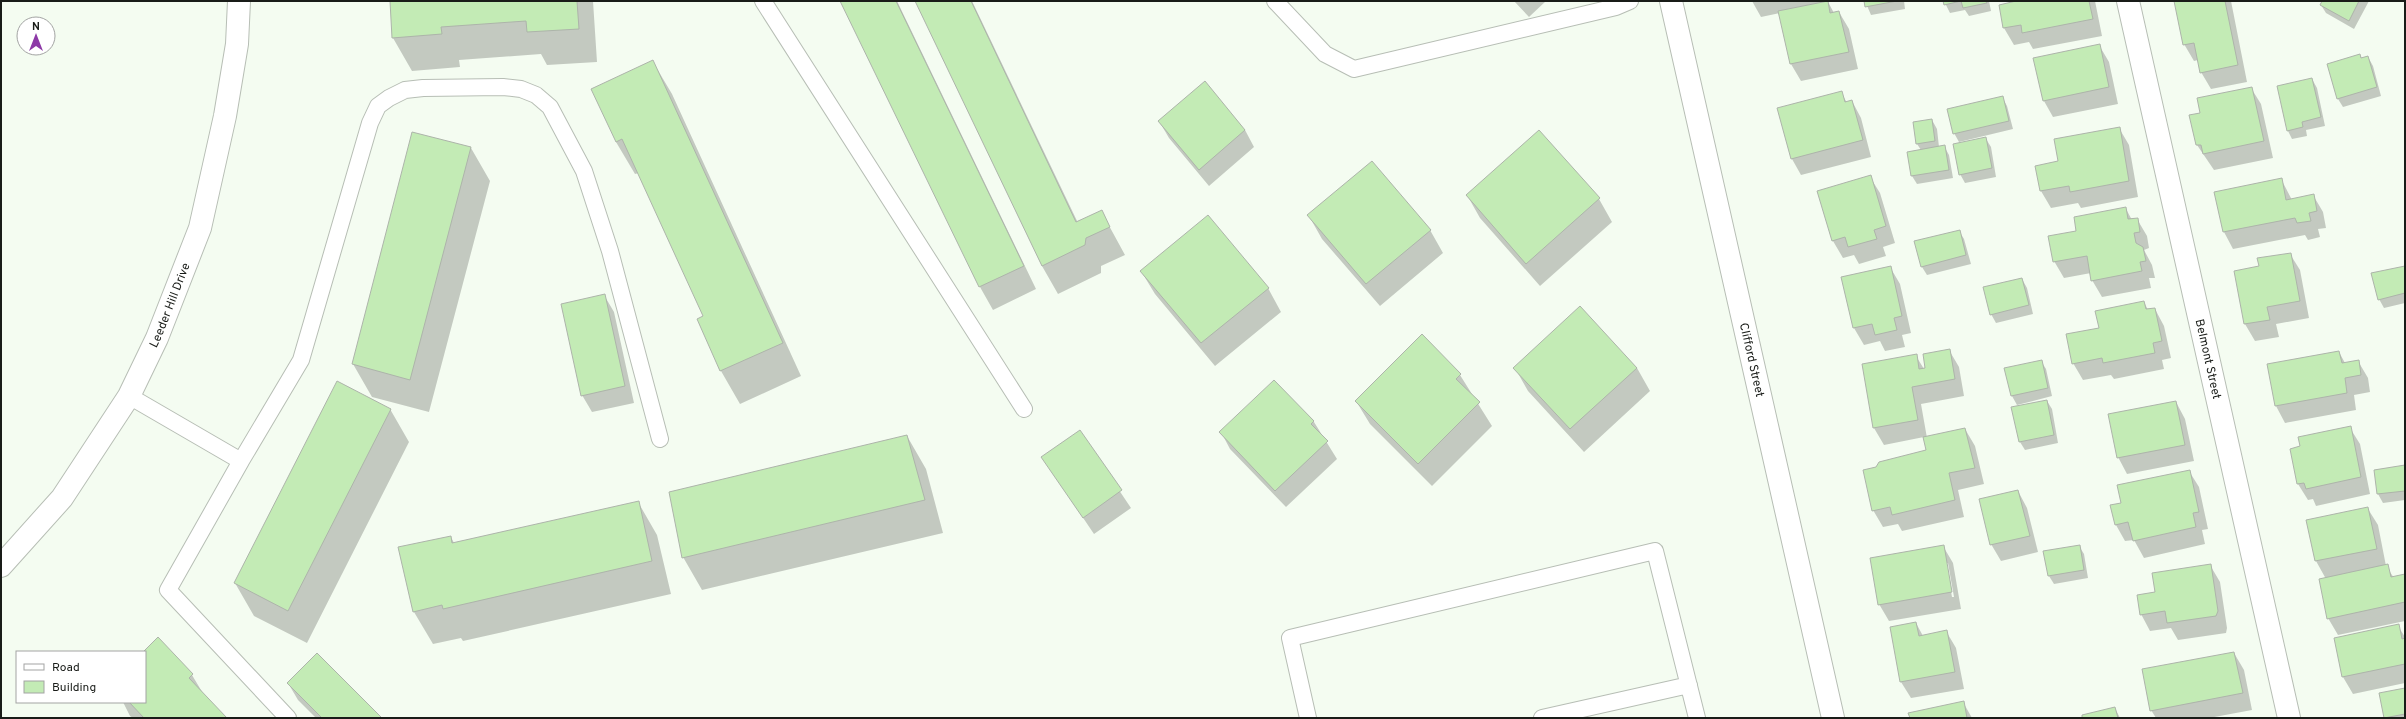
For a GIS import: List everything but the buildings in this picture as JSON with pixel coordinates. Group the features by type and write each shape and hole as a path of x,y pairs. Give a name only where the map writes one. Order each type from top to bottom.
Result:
{"street":[{"name":"Leeder Hill Drive","path":"1,566 62,498 129,396 157,338 200,228 225,116 237,44 240,1"},
{"name":"Clifford Street","path":"1671,1 1833,718"},
{"name":"Belmont Street","path":"2128,1 2289,718"}],"lane":[{"path":"763,1 1024,409"},
{"path":"1275,1 1325,54 1354,69 1616,7 1630,1"},
{"path":"288,718 168,590 241,461 301,360 370,123 378,106 405,90 423,88 521,89 536,95 550,107 584,172 610,251 660,439"},
{"path":"129,396 241,461"},
{"path":"1308,718 1290,638 1655,551 1697,718"},
{"path":"1542,718 1689,684"}]}
